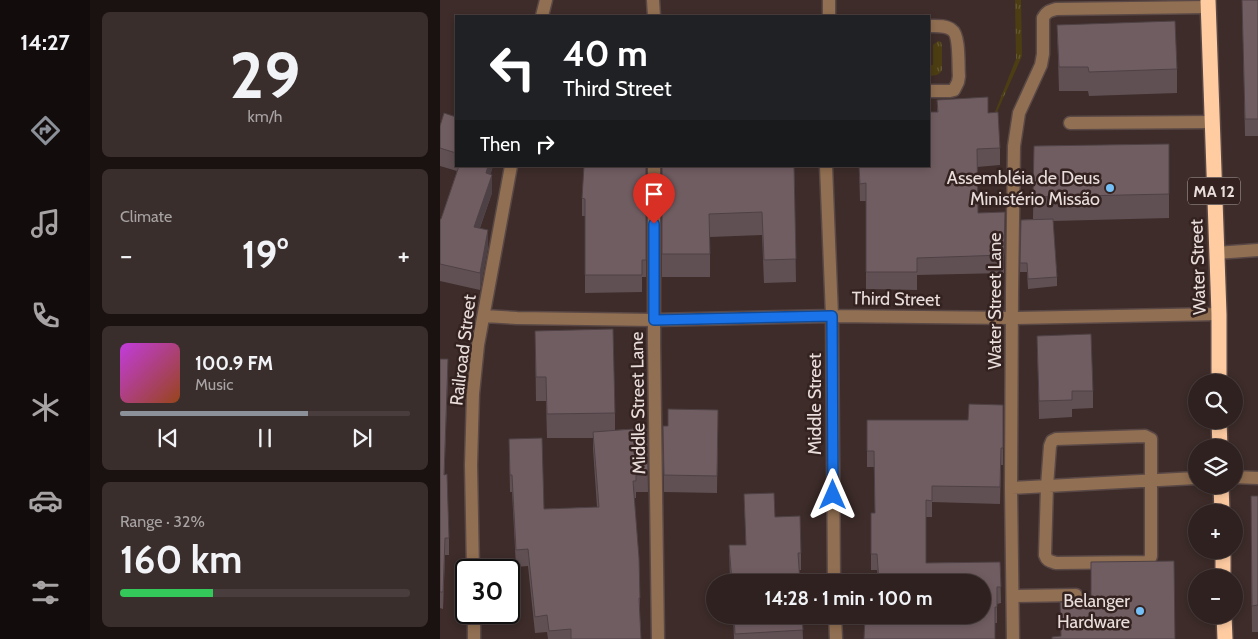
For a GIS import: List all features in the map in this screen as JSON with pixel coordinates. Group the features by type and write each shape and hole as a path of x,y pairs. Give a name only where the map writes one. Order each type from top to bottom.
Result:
{"highway":[{"name":"Water Street","path":"1208,3 1219,314 1219,374"},
{"path":"1224,624 1225,639"}],"street":[{"path":"542,15 546,0"},
{"path":"653,0 654,15"},
{"path":"829,0 829,15"},
{"name":"Water Street Lane","path":"1013,639 1011,488 1014,146 1019,113 1041,65 1043,54 1043,18 1050,10 1056,9 1208,3"},
{"path":"930,26 946,27 956,34 958,76 958,82 954,90 930,92"},
{"path":"1070,124 1212,122"},
{"name":"Railroad Street","path":"473,559 471,464 473,394 478,345 511,167"},
{"name":"Middle Street Lane","path":"654,167 658,639"},
{"name":"Middle Street","path":"826,167 832,316 834,574"},
{"path":"1216,253 1258,250"},
{"name":"Third Street","path":"484,316 654,320 832,316 1012,318 1219,314"},
{"path":"1148,437 1151,439 1151,480 1151,556 1149,561 1056,563 1046,559 1044,555 1047,486 1052,441 1056,439 1148,437"},
{"path":"1243,477 1258,478"},
{"path":"1011,488 1188,478"},
{"path":"1013,596 1076,595"},
{"path":"474,624 474,639"},
{"path":"835,624 836,639"}],"green space":[{"path":"1015,0 1021,0 1022,56 997,112 995,112 1016,59"},
{"path":"938,41 941,42 942,70 938,74 930,76 930,65 933,65 933,45"}],"building":[{"path":"1242,0 1258,0 1258,119 1245,119"},
{"path":"1175,21 1177,69 1089,72 1088,67 1059,67 1057,25"},
{"path":"988,97 988,113 998,112 1000,148 977,149 978,213 1005,212 1004,255 917,258 917,272 866,272 866,183 860,184 859,167 930,167 930,112 938,112 937,100"},
{"path":"444,113 455,117 455,153 440,148 440,126"},
{"path":"1169,144 1169,194 1033,197 1034,146"},
{"path":"459,167 488,167 486,173 492,175 474,227 488,230 480,273 440,264 441,219"},
{"path":"584,167 646,167 646,260 642,260 642,275 585,275 585,199 582,198"},
{"path":"662,167 794,167 796,259 764,260 762,212 709,214 710,254 662,254"},
{"path":"1053,219 1057,277 1028,279 1027,263 1020,263 1021,220"},
{"path":"613,329 615,413 547,414 546,377 536,377 535,331"},
{"path":"1091,334 1093,391 1072,391 1072,400 1039,401 1037,336"},
{"path":"440,359 448,359 444,475 447,474 449,538 445,538 443,592 440,592"},
{"path":"969,404 1003,405 1003,448 1001,448 1000,487 932,486 932,501 926,500 926,563 1000,562 1001,587 997,587 995,639 864,639 865,624 991,624 991,574 878,574 877,554 871,554 871,513 875,513 874,451 867,451 867,420 968,420"},
{"path":"668,409 718,410 717,476 664,475 663,426 668,426"},
{"path":"647,428 648,475 636,475 636,481 633,481 639,558 641,639 571,639 571,629 549,631 547,615 535,617 528,549 516,550 509,439 542,438 544,509 599,507 593,432"},
{"path":"774,493 775,517 800,516 801,553 798,553 799,574 731,574 729,545 746,545 744,494"},
{"path":"1251,496 1258,496 1258,605 1252,606"},
{"path":"1174,561 1175,639 1052,639 1052,637 1061,636 1060,602 1091,602 1091,562"},
{"path":"734,624 803,624 803,630 735,634"}],"place":[{"name":"Assembléia de Deus Ministério Missão","path":"1110,188"},
{"name":"Belanger Hardware","path":"1140,611"}],"route":[{"path":"654,224 654,320 832,316 833,495"}]}
